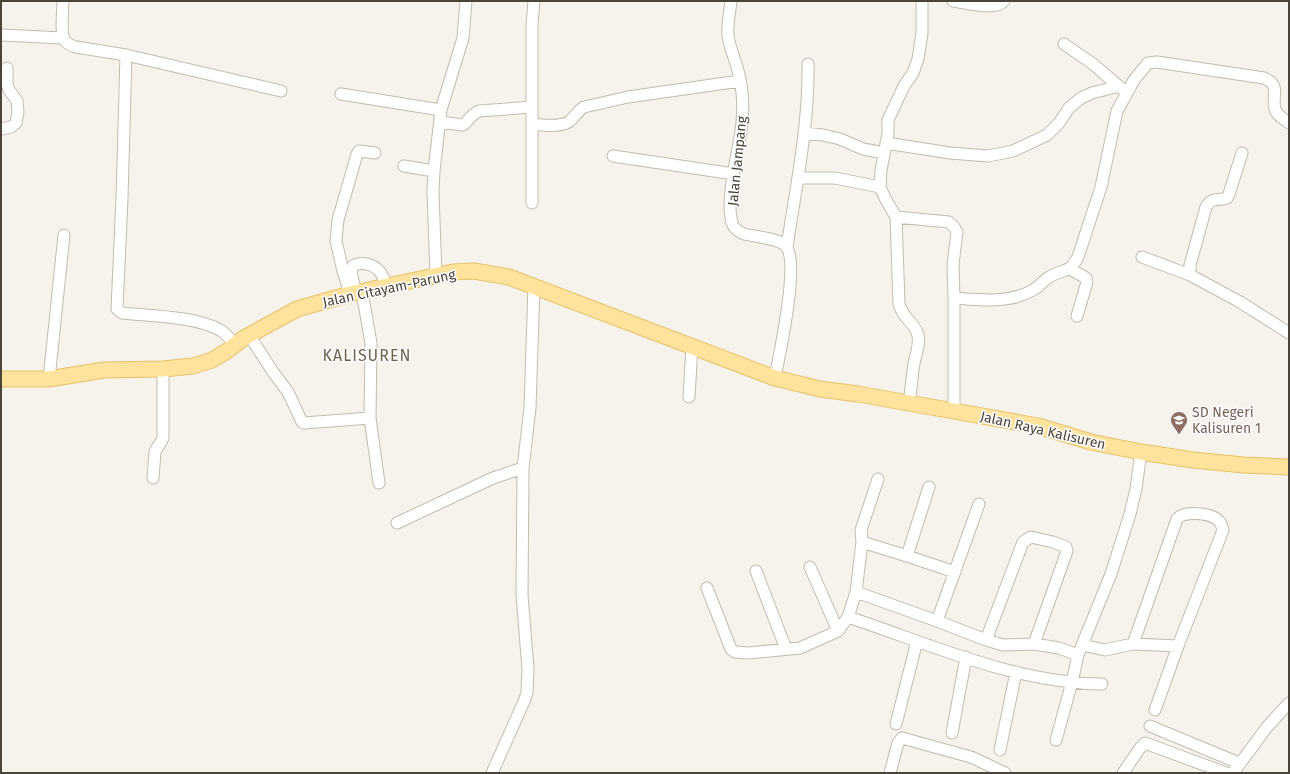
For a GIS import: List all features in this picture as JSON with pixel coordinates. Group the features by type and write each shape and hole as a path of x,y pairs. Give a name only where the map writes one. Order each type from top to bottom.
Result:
{"main road":[{"name":"Jalan Citayam-Parung","path":"1,379 49,380 104,370 163,369 193,366 205,363 227,351 249,335 297,309 356,293 453,272 474,271 509,277 775,378"},
{"name":"Jalan Raya Kalisuren","path":"775,378 820,389 858,394 1038,426 1091,442 1141,452 1193,460 1244,465 1289,467"}],"street":[{"path":"63,1 63,38 69,44 76,47 126,55 281,91"},
{"path":"436,276 433,192 434,171 441,110 463,38 466,1"},
{"path":"532,203 532,24 534,1"},
{"name":"Jalan Jampang","path":"731,1 728,33 738,68 743,104 731,203 732,224 739,232 777,240 787,247"},
{"path":"909,404 914,363 919,342 918,334 915,327 901,311 899,304 896,217 880,187 888,120 904,86 913,73 918,59 922,33 922,1"},
{"path":"953,1 985,6 998,5 1004,1"},
{"path":"1,35 63,38"},
{"path":"1064,44 1093,64 1122,89"},
{"path":"126,55 117,309 122,313 174,318 197,322 220,330 229,337 235,345"},
{"path":"954,298 992,301 1009,299 1028,293 1051,276 1070,269 1078,257 1102,187 1122,89 1145,65 1151,62 1264,78 1274,85 1276,93 1275,109 1278,114 1289,123"},
{"path":"775,378 788,307 791,271 790,253 787,247 804,133 807,106 808,64"},
{"path":"1,129 11,127 16,123 18,112 17,101 9,90 7,84 7,68"},
{"path":"532,124 564,124 570,121 584,107 628,97 740,81"},
{"path":"804,133 840,139 863,149 885,148 988,156 1013,151 1031,144 1047,135 1059,124 1069,108 1081,98 1092,93 1122,89"},
{"path":"341,94 441,110"},
{"path":"440,122 462,125 466,123 472,114 479,111 532,107"},
{"path":"356,293 343,271 336,241 338,220 344,195 359,151 374,153"},
{"path":"1190,275 1191,260 1206,208 1212,200 1227,198 1242,153"},
{"path":"613,156 734,174"},
{"path":"404,166 434,171"},
{"path":"798,178 835,178 880,187"},
{"path":"896,217 949,222 957,232 953,264 954,411"},
{"path":"49,380 64,235"},
{"path":"1142,257 1190,275 1240,302 1289,333"},
{"path":"379,483 370,418 371,344 356,293 352,272 353,266 356,264 373,265 380,271 388,287"},
{"path":"1070,269 1086,278 1087,282 1077,316"},
{"path":"492,773 527,692 528,669 522,595 524,468 530,408 534,286"},
{"path":"249,335 288,392 302,422 370,418"},
{"path":"688,397 692,346"},
{"path":"153,478 155,452 162,443 163,438 163,369"},
{"path":"1056,740 1080,650 1111,574 1130,514 1136,489 1141,452"},
{"path":"397,523 493,478 524,468"},
{"path":"707,588 733,650 748,653 800,648 838,631 848,617 856,592 862,542 861,530 878,479"},
{"path":"907,556 929,487"},
{"path":"937,621 956,572 979,504"},
{"path":"1133,644 1177,519 1180,515 1185,514 1198,514 1216,518 1220,522 1223,530 1155,710"},
{"path":"986,640 1023,542 1031,537 1053,542 1066,547 1067,551 1034,644"},
{"path":"862,542 956,572"},
{"path":"810,567 838,631"},
{"path":"756,571 786,650"},
{"path":"856,592 1003,645 1034,644 1080,650 1105,650 1133,644 1178,646"},
{"path":"848,617 917,641 1016,672 1072,682 1102,684"},
{"path":"896,724 917,641"},
{"path":"952,733 966,657"},
{"path":"1000,750 1016,672"},
{"path":"1233,773 1267,727 1289,703"},
{"path":"1150,726 1239,763"},
{"path":"890,773 900,739 902,738 970,758 1005,773"},
{"path":"1123,773 1145,743 1226,773"}],"place":[{"name":"SD Negeri Kalisuren 1","path":"1179,435"}],"district":[{"name":"KALISUREN","path":"367,355"}]}
